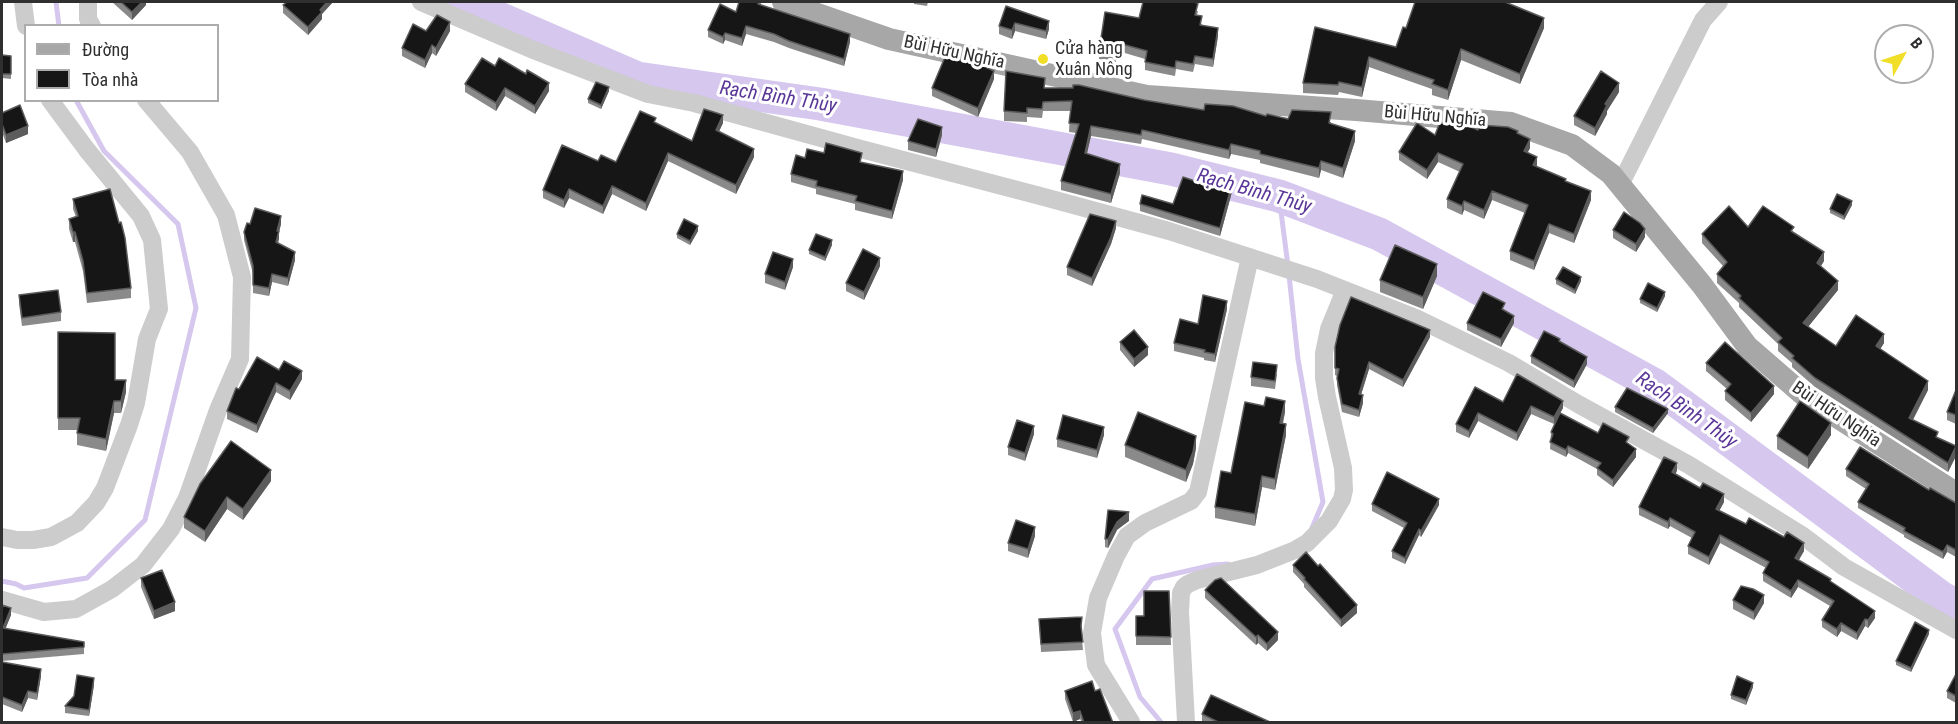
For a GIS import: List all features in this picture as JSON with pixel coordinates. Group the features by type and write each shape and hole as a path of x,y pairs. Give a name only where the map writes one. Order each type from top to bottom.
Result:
{"main road":[{"name":"Bùi Hữu Nghĩa","path":"783,2 889,39 1147,96 1511,123 1572,145 1611,174 1702,285 1748,346 1807,398 1956,493"}],"street":[{"path":"23,2 26,24"},
{"path":"88,2 88,19 91,24"},
{"path":"421,2 531,49 648,94 694,102 1169,231 1317,279 1416,318 1509,363 1689,465 1803,536 1844,567 1956,630"},
{"path":"1620,185 1703,20 1719,2"},
{"path":"2,537 33,540 51,537 77,523 96,503 105,488 129,425 136,403 147,339 159,309 152,240 141,216 51,102"},
{"path":"2,600 44,612 76,609 112,589 143,565 171,529 187,498 218,410 240,359 242,277 226,214 190,152 148,102"},
{"path":"1131,723 1096,664 1092,633 1098,598 1127,536 1145,523 1191,501 1198,492 1250,257"},
{"path":"1186,723 1180,612 1181,593 1184,587 1197,580 1257,565 1295,550 1307,543 1329,521 1342,499 1343,468 1327,397 1324,353 1329,329 1345,290"}],"building":[{"path":"121,2 142,2 132,12"},
{"path":"287,2 327,2 320,10 322,12 308,27 283,5"},
{"path":"739,2 759,2 758,4 850,34 844,59 746,26 742,38 725,33 723,37 708,30 720,4 736,12"},
{"path":"1143,2 1198,3 1195,15 1202,16 1200,25 1218,28 1213,59 1195,56 1193,64 1176,61 1175,68 1145,62 1147,51 1118,43 1116,54 1099,51 1105,12 1139,18"},
{"path":"1415,2 1505,2 1544,18 1520,74 1461,49 1448,90 1432,84 1434,80 1369,57 1362,87 1339,82 1338,85 1303,83 1315,27 1396,47 1403,27 1406,28"},
{"path":"1006,6 1049,21 1046,31 1015,23 1012,30 999,26"},
{"path":"437,15 450,22 436,48 432,45 425,60 402,48 413,24 426,31"},
{"path":"2,55 11,56 11,74 2,74"},
{"path":"945,57 979,64 994,71 978,108 932,88"},
{"path":"482,58 495,66 499,58 526,74 527,70 549,83 535,106 505,88 496,103 465,84"},
{"path":"1006,71 1045,78 1044,88 1073,88 1073,85 1079,85 1144,100 1204,110 1205,104 1233,106 1266,116 1267,114 1288,119 1292,110 1331,112 1329,123 1355,131 1343,168 1321,161 1319,168 1260,154 1260,151 1231,144 1229,150 1142,130 1141,135 1091,126 1085,153 1120,164 1111,194 1061,181 1079,124 1069,123 1072,101 1043,102 1042,109 1027,108 1027,113 1004,111"},
{"path":"1601,71 1619,83 1605,104 1607,105 1595,128 1574,116"},
{"path":"596,82 609,87 601,105 588,99"},
{"path":"20,105 28,126 6,135 2,124 2,113"},
{"path":"704,109 723,115 716,130 754,149 736,185 668,153 646,203 612,186 603,206 569,189 564,200 543,190 562,145 598,161 601,155 616,162 640,111 656,118 654,122 692,141"},
{"path":"918,119 942,127 936,149 908,141"},
{"path":"1440,122 1464,124 1478,130 1480,125 1508,127 1530,139 1524,151 1537,157 1533,165 1591,191 1574,234 1549,224 1534,261 1510,251 1528,205 1492,191 1484,210 1464,201 1462,206 1447,199 1463,164 1438,153 1427,170 1399,152 1417,123 1435,135"},
{"path":"826,143 862,153 860,162 903,171 892,211 855,201 857,196 816,186 817,181 791,174 796,155 805,158 807,149 824,153"},
{"path":"1183,177 1210,186 1212,179 1232,184 1220,228 1140,204 1142,195 1173,204"},
{"path":"110,189 125,238 131,288 87,293 83,261 69,219 78,216 73,199"},
{"path":"1837,194 1852,201 1844,216 1830,209"},
{"path":"1729,206 1748,227 1763,206 1794,227 1791,231 1824,252 1817,263 1838,281 1803,323 1836,346 1856,315 1884,334 1876,346 1928,381 1909,418 1938,432 1936,437 1956,446 1948,463 1815,378 1778,342 1782,338 1717,274 1727,262 1702,234"},
{"path":"255,208 281,216 276,242 295,252 288,278 272,274 269,288 253,285 253,266 244,232 247,223 250,224"},
{"path":"1624,212 1645,229 1636,244 1613,230"},
{"path":"1090,214 1116,221 1092,278 1067,267"},
{"path":"684,219 698,226 690,241 677,234"},
{"path":"816,234 832,240 825,257 809,250"},
{"path":"1395,245 1437,264 1423,297 1380,280"},
{"path":"863,249 880,258 864,292 846,283"},
{"path":"773,252 793,259 785,282 765,274"},
{"path":"1563,267 1581,277 1575,290 1556,279"},
{"path":"1648,283 1665,292 1657,308 1640,299"},
{"path":"58,290 61,312 22,318 19,295"},
{"path":"1483,292 1505,303 1502,309 1514,316 1501,339 1467,323"},
{"path":"1203,295 1227,301 1215,354 1174,343 1180,319 1198,324"},
{"path":"1351,297 1430,330 1403,380 1369,362 1359,394 1363,395 1359,410 1342,404 1337,378 1339,369 1335,368 1335,347 1340,325"},
{"path":"1134,330 1148,347 1134,359 1120,342"},
{"path":"1544,331 1587,357 1574,381 1531,356"},
{"path":"58,332 115,333 115,380 126,380 121,401 114,401 106,439 77,433 80,418 58,418"},
{"path":"1725,342 1774,386 1751,413 1725,391 1731,384 1706,363"},
{"path":"257,357 279,370 284,361 302,371 290,391 276,383 257,425 227,411 236,388 239,389"},
{"path":"1253,362 1277,365 1275,381 1251,377"},
{"path":"1517,374 1563,401 1554,417 1531,406 1517,433 1478,413 1469,431 1456,424 1475,387 1503,402"},
{"path":"1627,388 1668,409 1653,428 1615,407"},
{"path":"1956,390 1956,415 1947,412"},
{"path":"1266,397 1285,401 1280,423 1286,424 1275,479 1262,476 1255,514 1215,507 1221,471 1231,473 1245,402 1264,406"},
{"path":"1800,401 1831,423 1808,457 1777,436"},
{"path":"1138,412 1196,436 1186,470 1125,445"},
{"path":"1560,413 1598,433 1603,423 1629,437 1626,442 1636,449 1613,480 1597,468 1601,463 1568,446 1566,450 1550,442 1553,434 1551,432"},
{"path":"1063,415 1104,427 1097,450 1057,439"},
{"path":"1017,420 1034,426 1025,453 1008,447"},
{"path":"231,441 271,470 243,509 227,497 205,531 184,517 200,484"},
{"path":"1860,447 1929,490 1930,488 1956,503 1956,550 1947,545 1943,552 1858,502 1869,484 1846,469"},
{"path":"1664,457 1677,463 1672,472 1700,488 1703,483 1724,494 1716,509 1746,524 1749,518 1784,537 1787,532 1804,543 1795,558 1831,579 1830,581 1875,611 1868,620 1865,619 1857,633 1841,623 1837,629 1822,620 1834,601 1798,580 1791,591 1763,573 1769,562 1720,535 1709,557 1688,546 1695,532 1670,518 1668,522 1639,507"},
{"path":"1387,472 1439,499 1421,531 1419,529 1405,558 1392,551 1407,523 1372,504"},
{"path":"1108,510 1129,512 1117,522 1108,539 1105,539"},
{"path":"1016,520 1035,527 1028,549 1008,543"},
{"path":"1306,552 1357,605 1341,620 1293,565"},
{"path":"162,570 175,602 154,611 141,578"},
{"path":"1221,578 1278,632 1267,644 1258,635 1256,637 1205,590 1215,580"},
{"path":"1741,586 1764,595 1754,612 1733,600"},
{"path":"1144,591 1169,591 1171,637 1136,636 1136,616 1144,616"},
{"path":"2,605 11,608 3,628 84,642 84,647 2,654"},
{"path":"1082,617 1083,642 1041,644 1039,619"},
{"path":"1915,622 1929,630 1911,668 1896,661"},
{"path":"2,662 41,669 37,693 28,691 22,705 2,697"},
{"path":"1956,674 1956,696 1947,691"},
{"path":"77,675 94,678 89,710 65,706 74,696"},
{"path":"1737,676 1753,683 1746,700 1731,695"},
{"path":"1092,681 1095,691 1100,689 1113,723 1084,723 1080,711 1073,713 1065,691"},
{"path":"1211,695 1272,723 1220,723 1202,714"}],"waterway":[{"path":"56,2 59,24"},
{"name":"Rạch Bình Thủy","path":"462,2 637,78 820,104 1171,169 1279,196 1379,234 1655,385 1942,598 1956,605"},
{"path":"2,581 24,588 87,578 145,520 196,308 178,224 104,151 77,102"},
{"path":"1279,196 1288,266"},
{"path":"1289,275 1298,359 1323,502 1312,528"},
{"path":"1161,722 1140,697 1115,629 1152,579 1213,565 1228,564"}],"place":[{"name":"Cửa hàng Xuân Nông","path":"1043,59"}]}
